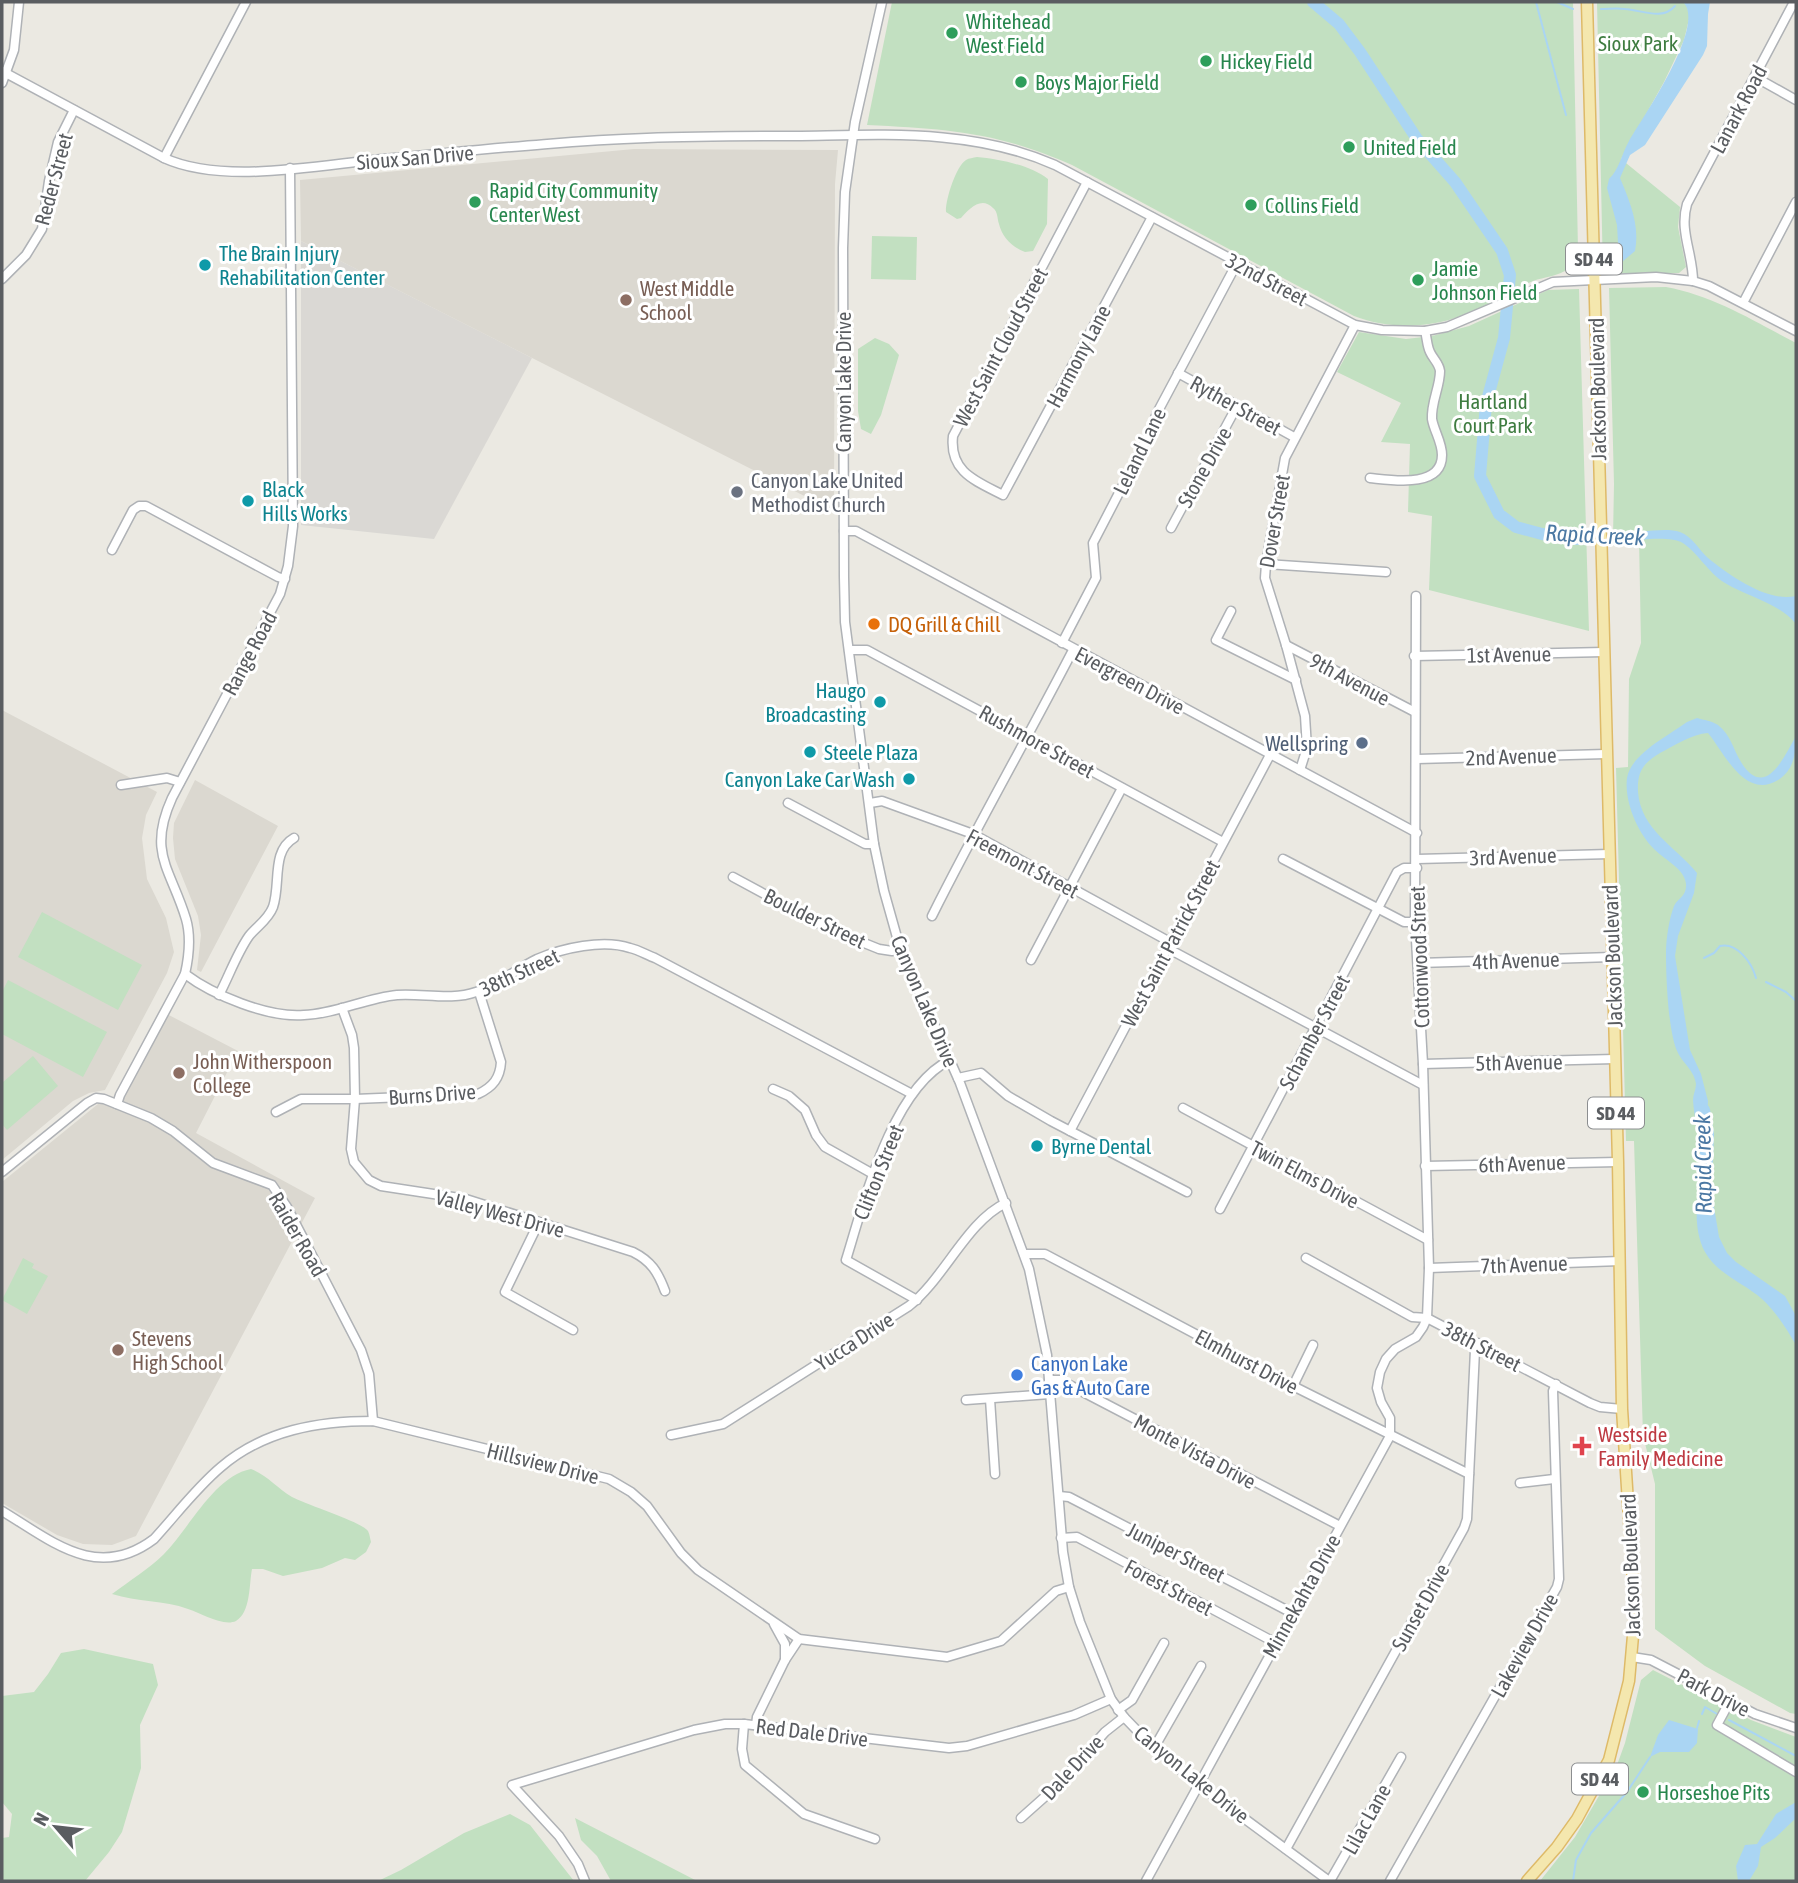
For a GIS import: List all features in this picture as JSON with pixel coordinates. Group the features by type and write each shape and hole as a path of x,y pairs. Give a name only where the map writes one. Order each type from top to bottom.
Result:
{"main road":[{"name":"Jackson Boulevard","path":"1527,1881 1557,1847 1595,1790 1609,1760 1619,1727 1632,1657 1635,1613 1622,1409 1618,1162 1587,2"}],"street":[{"path":"2,83 17,35 19,2"},
{"path":"164,158 246,2"},
{"name":"Canyon Lake Drive","path":"882,2 853,135 843,228 844,531 845,622 874,844 887,904 900,947 958,1078 1025,1254 1041,1320 1049,1380 1061,1538 1069,1587 1111,1699 1121,1714 1154,1748 1199,1785 1330,1881"},
{"name":"Lanark Road","path":"1693,281 1693,267 1684,230 1683,217 1687,204 1794,2"},
{"name":"Sioux San Drive","path":"4,73 164,158 209,171 290,168 623,139 853,135"},
{"path":"1755,77 1796,100"},
{"name":"Reder Street","path":"2,279 26,255 41,229 58,142 74,110"},
{"name":"32nd Street","path":"853,135 951,137 986,142 1036,157 1355,325 1382,330 1425,331 1447,327 1553,282 1656,277 1693,281 1796,331"},
{"name":"Range Road","path":"117,1104 185,974 188,962 188,929 166,870 160,844 163,818 264,625 285,579 291,552 290,168"},
{"name":"West Saint Cloud Street","path":"1003,495 964,472 955,461 953,436 1087,182"},
{"path":"1743,303 1796,202"},
{"name":"Harmony Lane","path":"1003,495 1152,217"},
{"name":"Leland Lane","path":"1062,643 1096,578 1093,543 1148,437 1157,413 1237,263"},
{"name":"Dover Street","path":"1300,770 1307,748 1307,732 1296,680 1265,579 1266,564 1285,458 1355,325"},
{"path":"1370,478 1424,479 1442,462 1443,453 1433,423 1432,410 1440,371 1429,349 1425,331"},
{"name":"Ryther Street","path":"1178,373 1294,437"},
{"name":"Stone Drive","path":"1171,528 1237,406"},
{"path":"112,550 133,510 146,506 278,578 285,579"},
{"name":"Evergreen Drive","path":"844,531 856,531 1417,834"},
{"path":"1266,564 1386,572"},
{"name":"Cottonwood Street","path":"1416,596 1415,922 1423,1064 1429,1268 1427,1318"},
{"path":"1231,611 1216,640 1296,680"},
{"name":"9th Avenue","path":"1286,645 1415,712"},
{"name":"Rushmore Street","path":"849,650 867,650 1223,842"},
{"path":"932,916 973,834 1029,736 1073,650"},
{"name":"1st Avenue","path":"1415,656 1604,652"},
{"name":"2nd Avenue","path":"1417,759 1606,754"},
{"name":"West Saint Patrick Street","path":"1070,1131 1270,755"},
{"path":"121,785 167,778 180,782"},
{"path":"1031,960 1122,788"},
{"name":"Freemont Street","path":"870,803 882,801 973,834 1423,1085"},
{"path":"788,803 865,844 874,844"},
{"path":"219,995 248,938 265,921 273,907 280,853 288,841 295,838"},
{"name":"3rd Avenue","path":"1417,863 1609,854"},
{"path":"1283,859 1404,922 1415,922"},
{"name":"Schamber Street","path":"1220,1209 1397,872 1417,863"},
{"name":"Boulder Street","path":"733,877 827,928 879,949 892,951 900,947"},
{"name":"38th Street","path":"185,974 219,995 265,1010 303,1016 394,995 426,994 450,997 479,992 538,959 558,952 608,945 629,947 655,958 912,1094"},
{"name":"4th Avenue","path":"1419,963 1612,957"},
{"name":"Burns Drive","path":"355,1099 478,1094 488,1089 500,1073 501,1062 479,992"},
{"name":"Valley West Drive","path":"342,1008 354,1048 355,1099 351,1149 354,1162 369,1180 381,1186 466,1199 619,1247 643,1258 659,1274 665,1291"},
{"name":"5th Avenue","path":"1423,1064 1615,1059"},
{"name":"Clifton Street","path":"917,1300 846,1260 883,1147 912,1094 942,1064 950,1060"},
{"path":"958,1078 981,1073 1008,1096 1187,1192"},
{"path":"773,1089 789,1096 805,1110 816,1135 825,1147 873,1174"},
{"name":"Raider Road","path":"2,1172 90,1101 99,1098 161,1124 213,1163 272,1185 361,1350 369,1374 373,1421"},
{"path":"276,1112 301,1099 355,1099"},
{"name":"Twin Elms Drive","path":"1183,1108 1427,1240"},
{"name":"6th Avenue","path":"1425,1166 1618,1162"},
{"name":"Yucca Drive","path":"671,1436 723,1424 917,1300 987,1215 1006,1203"},
{"path":"539,1222 505,1292 573,1330"},
{"name":"Elmhurst Drive","path":"1025,1254 1045,1254 1293,1386 1469,1474"},
{"name":"38th Street","path":"1306,1258 1412,1317 1427,1318 1600,1407 1622,1409"},
{"name":"7th Avenue","path":"1429,1268 1620,1261"},
{"path":"1390,1436 1390,1418 1377,1388 1380,1372 1395,1349 1416,1337 1427,1318"},
{"name":"Sunset Drive","path":"1286,1849 1464,1528 1467,1519 1475,1350 1478,1343"},
{"path":"1293,1386 1313,1345"},
{"name":"Monte Vista Drive","path":"1049,1380 1060,1380 1340,1526"},
{"name":"Lakeview Drive","path":"1390,1881 1557,1587 1559,1579 1553,1391 1556,1384"},
{"path":"966,1400 1050,1394"},
{"path":"990,1399 995,1474"},
{"name":"Hillsview Drive","path":"2,1511 68,1551 84,1557 124,1555 154,1539 221,1466 260,1441 306,1426 340,1421 373,1421 609,1479 631,1492 647,1506 681,1553 698,1570 799,1639 947,1657 1002,1641 1056,1591 1069,1587"},
{"name":"Minnekahta Drive","path":"1146,1881 1390,1436"},
{"path":"1520,1483 1554,1479"},
{"name":"Juniper Street","path":"1059,1496 1069,1497 1292,1613"},
{"name":"Forest Street","path":"1061,1538 1077,1538 1276,1643"},
{"path":"765,1615 782,1634 785,1660"},
{"path":"756,1726 757,1717 785,1660 799,1639"},
{"name":"Dale Drive","path":"1021,1818 1057,1786 1121,1714 1132,1700 1164,1643"},
{"name":"Park Drive","path":"1632,1657 1651,1660 1766,1719 1796,1728"},
{"path":"1154,1748 1201,1666"},
{"name":"Red Dale Drive","path":"585,1881 578,1864 559,1836 512,1784 694,1730 725,1724 949,1748 967,1746 1074,1715 1111,1699"},
{"path":"1730,1701 1717,1725 1796,1772"},
{"path":"744,1724 742,1749 745,1765 804,1814 875,1839"},
{"name":"Lilac Lane","path":"1330,1881 1401,1757"}],"shaded area":[{"name":"West Middle School","path":"634,149 838,150 835,184 834,511 301,241 300,180"},
{"name":"Black Hills Works","path":"301,241 532,358 434,539 301,525"},
{"path":"2,710 157,792 146,815 142,838 147,879 166,918 174,952 167,973 105,1090 89,1093 73,1101 2,1160"},
{"path":"195,780 278,826 201,972 197,970 201,935 198,916 175,859 173,838 174,823"},
{"name":"Stevens High School","path":"165,1013 238,1051 196,1133 315,1198 136,1536 112,1545 83,1544 57,1535 2,1503 2,1182 98,1104 120,1094"}],"green space":[{"name":"Sioux Park","path":"892,2 1573,2 1576,258 1572,265 1556,275 1533,281 1469,313 1443,322 1400,326 1354,316 1072,165 1045,154 972,134 867,125"},
{"name":"Sioux Park","path":"1597,2 1683,2 1690,15 1684,40 1664,82 1621,159 1680,207 1678,227 1686,267 1679,273 1603,273"},
{"path":"977,157 1023,166 1048,179 1047,224 1033,251 1025,252 1008,241 1000,229 996,211 988,204 979,203 957,219 946,212 955,176 966,160"},
{"path":"872,236 917,237 916,280 871,279"},
{"path":"1666,287 1701,296 1796,343 1796,1714 1705,1666 1655,1629 1655,1484 1643,1435 1634,1141 1626,1141 1616,768 1628,767 1629,679 1641,643 1639,538 1613,537 1609,288"},
{"name":"Hartland Court Park","path":"1579,289 1589,631 1429,590 1432,516 1408,512 1410,444 1381,442 1401,403 1337,372 1359,332 1406,339 1432,336 1469,326 1548,290"},
{"path":"875,338 889,344 899,355 881,415 871,434 861,429 858,411 858,349"},
{"path":"42,912 142,965 118,1010 18,957"},
{"path":"8,980 107,1032 83,1077 2,1034 2,992"},
{"path":"33,1056 58,1086 7,1130 2,1124 2,1083"},
{"path":"23,1258 34,1264 32,1268 48,1276 27,1314 2,1300"},
{"path":"251,1469 292,1497 364,1527 371,1542 366,1552 355,1560 345,1558 322,1568 283,1576 263,1569 252,1569 244,1611 241,1617 231,1622 219,1621 179,1606 112,1594 164,1554 225,1482"},
{"path":"84,1649 153,1664 158,1685 140,1725 141,1768 122,1832 85,1881 2,1881 2,1838 9,1837 12,1814 2,1802 2,1696 34,1692 61,1653"},
{"path":"1653,1670 1751,1720 1796,1737 1796,1881 1540,1881 1575,1837 1613,1776 1625,1743 1641,1680"},
{"path":"510,1814 530,1825 574,1881 378,1881 464,1833"},
{"path":"575,1818 697,1881 611,1881 597,1856 581,1840"}],"water":[{"path":"1683,2 1710,2 1707,46 1645,145 1630,155 1620,178 1636,232 1635,251 1622,262 1619,261 1617,225 1607,188 1609,179 1659,93 1680,50 1687,30 1688,14"},
{"path":"1666,530 1680,532 1688,537 1717,565 1749,586 1773,595 1796,596 1796,624 1772,605 1719,579 1681,542 1658,539 1615,542 1615,533"},
{"path":"1697,718 1718,725 1729,738 1741,762 1750,773 1758,777 1773,772 1796,736 1795,755 1788,771 1778,780 1766,785 1756,784 1737,772 1708,733 1678,743 1645,764 1640,774 1638,792 1640,805 1652,827 1697,873 1694,893 1678,936 1675,956 1690,1050 1701,1074 1708,1101 1705,1153 1719,1237 1727,1253 1736,1262 1785,1296 1796,1316 1796,1345 1767,1304 1716,1266 1700,1240 1697,1216 1700,1153 1693,1100 1696,1084 1675,1044 1666,975 1669,923 1674,906 1684,894 1686,884 1678,869 1655,850 1643,835 1628,797 1627,778 1635,761 1661,740"},
{"path":"1669,1720 1698,1729 1697,1743 1689,1752 1660,1752 1650,1757 1658,1735"},
{"path":"1796,1802 1796,1818 1761,1847 1758,1866 1749,1881 1738,1881 1736,1866 1745,1845 1757,1844 1776,1814"}],"waterway":[{"name":"Rapid Creek","path":"1313,2 1339,24 1417,139 1455,182 1502,251 1510,275 1504,338 1486,404 1480,476 1499,514 1516,527 1542,534 1573,539 1631,537"},
{"path":"1536,2 1566,115"},
{"path":"1557,2 1573,9"},
{"path":"1601,9 1658,14 1675,6"},
{"path":"1704,958 1720,946 1732,947 1747,960 1756,978"},
{"path":"1766,982 1795,1000"},
{"name":"Rapid Creek","path":"1704,1110 1708,1134 1706,1182"},
{"path":"1702,1714 1705,1707 1717,1714"},
{"path":"1729,1720 1796,1756"},
{"path":"1697,1728 1699,1721"},
{"path":"1573,1881 1576,1860 1591,1833 1627,1792 1650,1757"}],"place":[{"name":"Whitehead West Field","path":"952,33"},
{"name":"Hickey Field","path":"1206,61"},
{"name":"Boys Major Field","path":"1021,82"},
{"name":"United Field","path":"1349,147"},
{"name":"Rapid City Community Center West","path":"475,202"},
{"name":"Collins Field","path":"1251,205"},
{"name":"The Brain Injury Rehabilitation Center","path":"205,265"},
{"name":"Jamie Johnson Field","path":"1418,280"},
{"name":"West Middle School","path":"626,300"},
{"name":"Canyon Lake United Methodist Church","path":"737,492"},
{"name":"Black Hills Works","path":"248,501"},
{"name":"DQ Grill & Chill","path":"874,624"},
{"name":"Haugo Broadcasting","path":"880,702"},
{"name":"Wellspring","path":"1362,743"},
{"name":"Steele Plaza","path":"810,752"},
{"name":"Canyon Lake Car Wash","path":"909,779"},
{"name":"John Witherspoon College","path":"179,1073"},
{"name":"Byrne Dental","path":"1037,1146"},
{"name":"Stevens High School","path":"118,1350"},
{"name":"Canyon Lake Gas & Auto Care","path":"1017,1375"},
{"name":"Westside Family Medicine","path":"1582,1446"},
{"name":"Horseshoe Pits","path":"1643,1792"}]}
